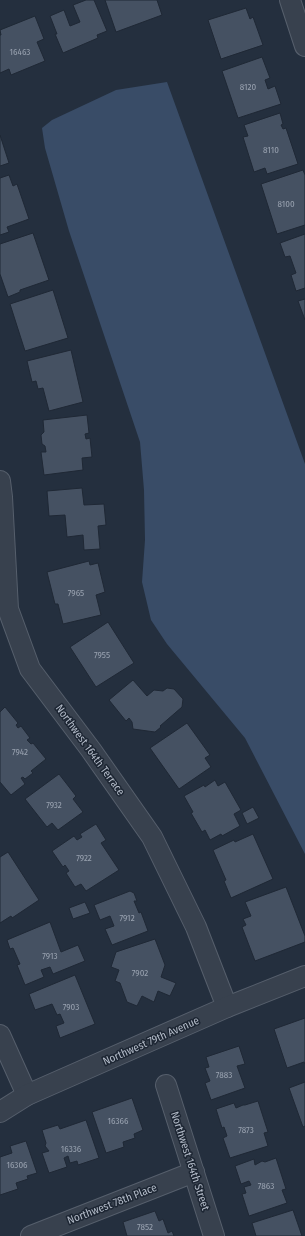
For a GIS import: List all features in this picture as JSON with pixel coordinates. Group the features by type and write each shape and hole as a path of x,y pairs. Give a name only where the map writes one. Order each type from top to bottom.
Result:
{"street":[{"path":"290,0 305,46"},
{"name":"Northwest 164th Terrace","path":"0,482 8,609 30,669 91,750 152,837 196,927 227,1008"},
{"name":"Northwest 79th Avenue","path":"0,1112 27,1095 227,1008 305,976"},
{"path":"0,1035 27,1095"},
{"name":"Northwest 164th Street","path":"166,1085 214,1236"},
{"name":"Northwest 78th Place","path":"31,1236 194,1172"}],"water":[{"path":"167,82 305,464 305,854 245,738 167,644 151,620 142,582 145,540 144,490 140,442 69,231 45,148 42,128 52,120 116,90"}],"building":[{"path":"86,0 94,0 107,31 97,35 98,38 63,53 55,34 57,34 50,16 64,10 70,26 80,22 73,5"},
{"path":"105,0 157,0 162,15 116,32"},
{"path":"246,8 250,19 253,17 263,45 221,59 208,20"},
{"path":"35,16 44,39 37,42 45,61 11,75 9,69 0,73 0,30"},
{"path":"262,57 270,78 265,80 268,89 275,86 281,104 238,118 222,71"},
{"path":"280,113 283,124 281,125 283,129 286,128 298,164 267,174 265,168 254,172 243,137 248,136 244,125"},
{"path":"0,135 9,163 0,166"},
{"path":"303,170 305,175 305,225 277,234 261,184"},
{"path":"9,175 13,186 17,184 29,219 7,227 9,232 0,235 0,178"},
{"path":"33,233 49,280 20,290 20,292 8,297 0,274 0,244"},
{"path":"305,234 305,288 296,291 291,275 296,273 290,256 285,257 280,243"},
{"path":"53,290 68,338 25,351 10,304"},
{"path":"305,299 305,320 298,301"},
{"path":"71,350 83,402 49,411 43,388 38,389 36,381 32,382 27,361"},
{"path":"87,415 89,433 85,434 86,439 90,438 92,457 82,458 83,470 44,475 41,452 46,452 45,446 42,444 41,435 44,432 43,420"},
{"path":"82,488 84,505 104,504 106,525 98,526 100,549 84,550 83,535 67,537 65,515 49,516 47,491"},
{"path":"89,561 90,565 98,563 105,592 96,595 101,615 63,624 58,604 55,604 47,572"},
{"path":"108,622 134,663 96,687 70,647"},
{"path":"133,680 147,696 154,690 163,691 167,688 174,689 183,699 182,707 155,732 133,729 132,722 129,718 126,721 109,700"},
{"path":"5,707 18,723 16,725 18,728 21,726 30,738 27,740 31,744 33,743 46,759 31,771 33,773 25,779 23,777 21,778 25,784 11,795 0,782 0,712"},
{"path":"187,723 210,755 205,758 211,767 179,789 150,748"},
{"path":"59,774 76,796 73,799 83,812 58,830 52,823 47,827 25,799"},
{"path":"215,780 218,786 225,782 241,810 234,814 240,826 222,836 221,834 210,840 205,830 202,832 191,813 193,812 184,796 204,785 205,787"},
{"path":"253,807 259,818 247,824 242,813"},
{"path":"96,824 106,840 101,843 119,870 86,891 81,884 75,887 66,873 69,871 65,865 63,867 52,851 74,836 77,840 82,837 80,834"},
{"path":"253,834 273,879 231,898 224,881 226,880 213,850 234,840 235,842"},
{"path":"8,852 39,900 12,918 11,916 0,923 0,857"},
{"path":"286,887 305,936 305,942 255,961 242,927 246,925 243,919 251,916 245,902"},
{"path":"130,891 134,893 137,901 134,901 139,913 141,912 148,931 112,945 105,929 114,926 110,916 100,920 94,905"},
{"path":"85,902 90,913 73,919 69,908"},
{"path":"50,922 61,952 78,945 85,961 53,974 50,967 41,970 44,977 25,985 17,965 20,964 13,948 10,949 7,940"},
{"path":"155,939 165,965 161,977 176,983 170,996 158,991 154,1002 142,996 137,1006 127,1002 120,983 115,981 119,970 111,967 116,952"},
{"path":"75,975 95,1024 60,1038 56,1026 64,1023 60,1014 57,1015 52,1004 35,1010 29,994"},
{"path":"305,1018 305,1064 304,1062 287,1068 274,1029"},
{"path":"239,1046 245,1064 237,1066 245,1088 211,1100 205,1083 210,1081 205,1068 209,1067 206,1057"},
{"path":"305,1082 305,1126 303,1127 289,1088"},
{"path":"132,1098 143,1130 134,1134 135,1138 123,1142 124,1147 106,1153 92,1112"},
{"path":"258,1101 268,1132 264,1133 268,1146 230,1158 223,1138 227,1136 224,1127 222,1128 216,1109 234,1103 236,1108"},
{"path":"86,1120 99,1158 78,1165 77,1161 70,1163 68,1156 64,1158 67,1167 49,1173 42,1153 49,1151 45,1146 46,1143 42,1130 58,1125 60,1129"},
{"path":"26,1141 37,1173 27,1176 28,1179 16,1183 18,1189 0,1195 0,1157 12,1153 10,1146"},
{"path":"276,1158 286,1189 282,1190 287,1203 249,1216 242,1194 246,1193 244,1187 251,1185 249,1181 241,1184 235,1166 254,1159 255,1165 262,1161 265,1162"},
{"path":"293,1210 302,1236 256,1236 252,1223"},
{"path":"155,1211 159,1221 163,1219 168,1233 172,1231 174,1236 127,1236 123,1222"}]}
